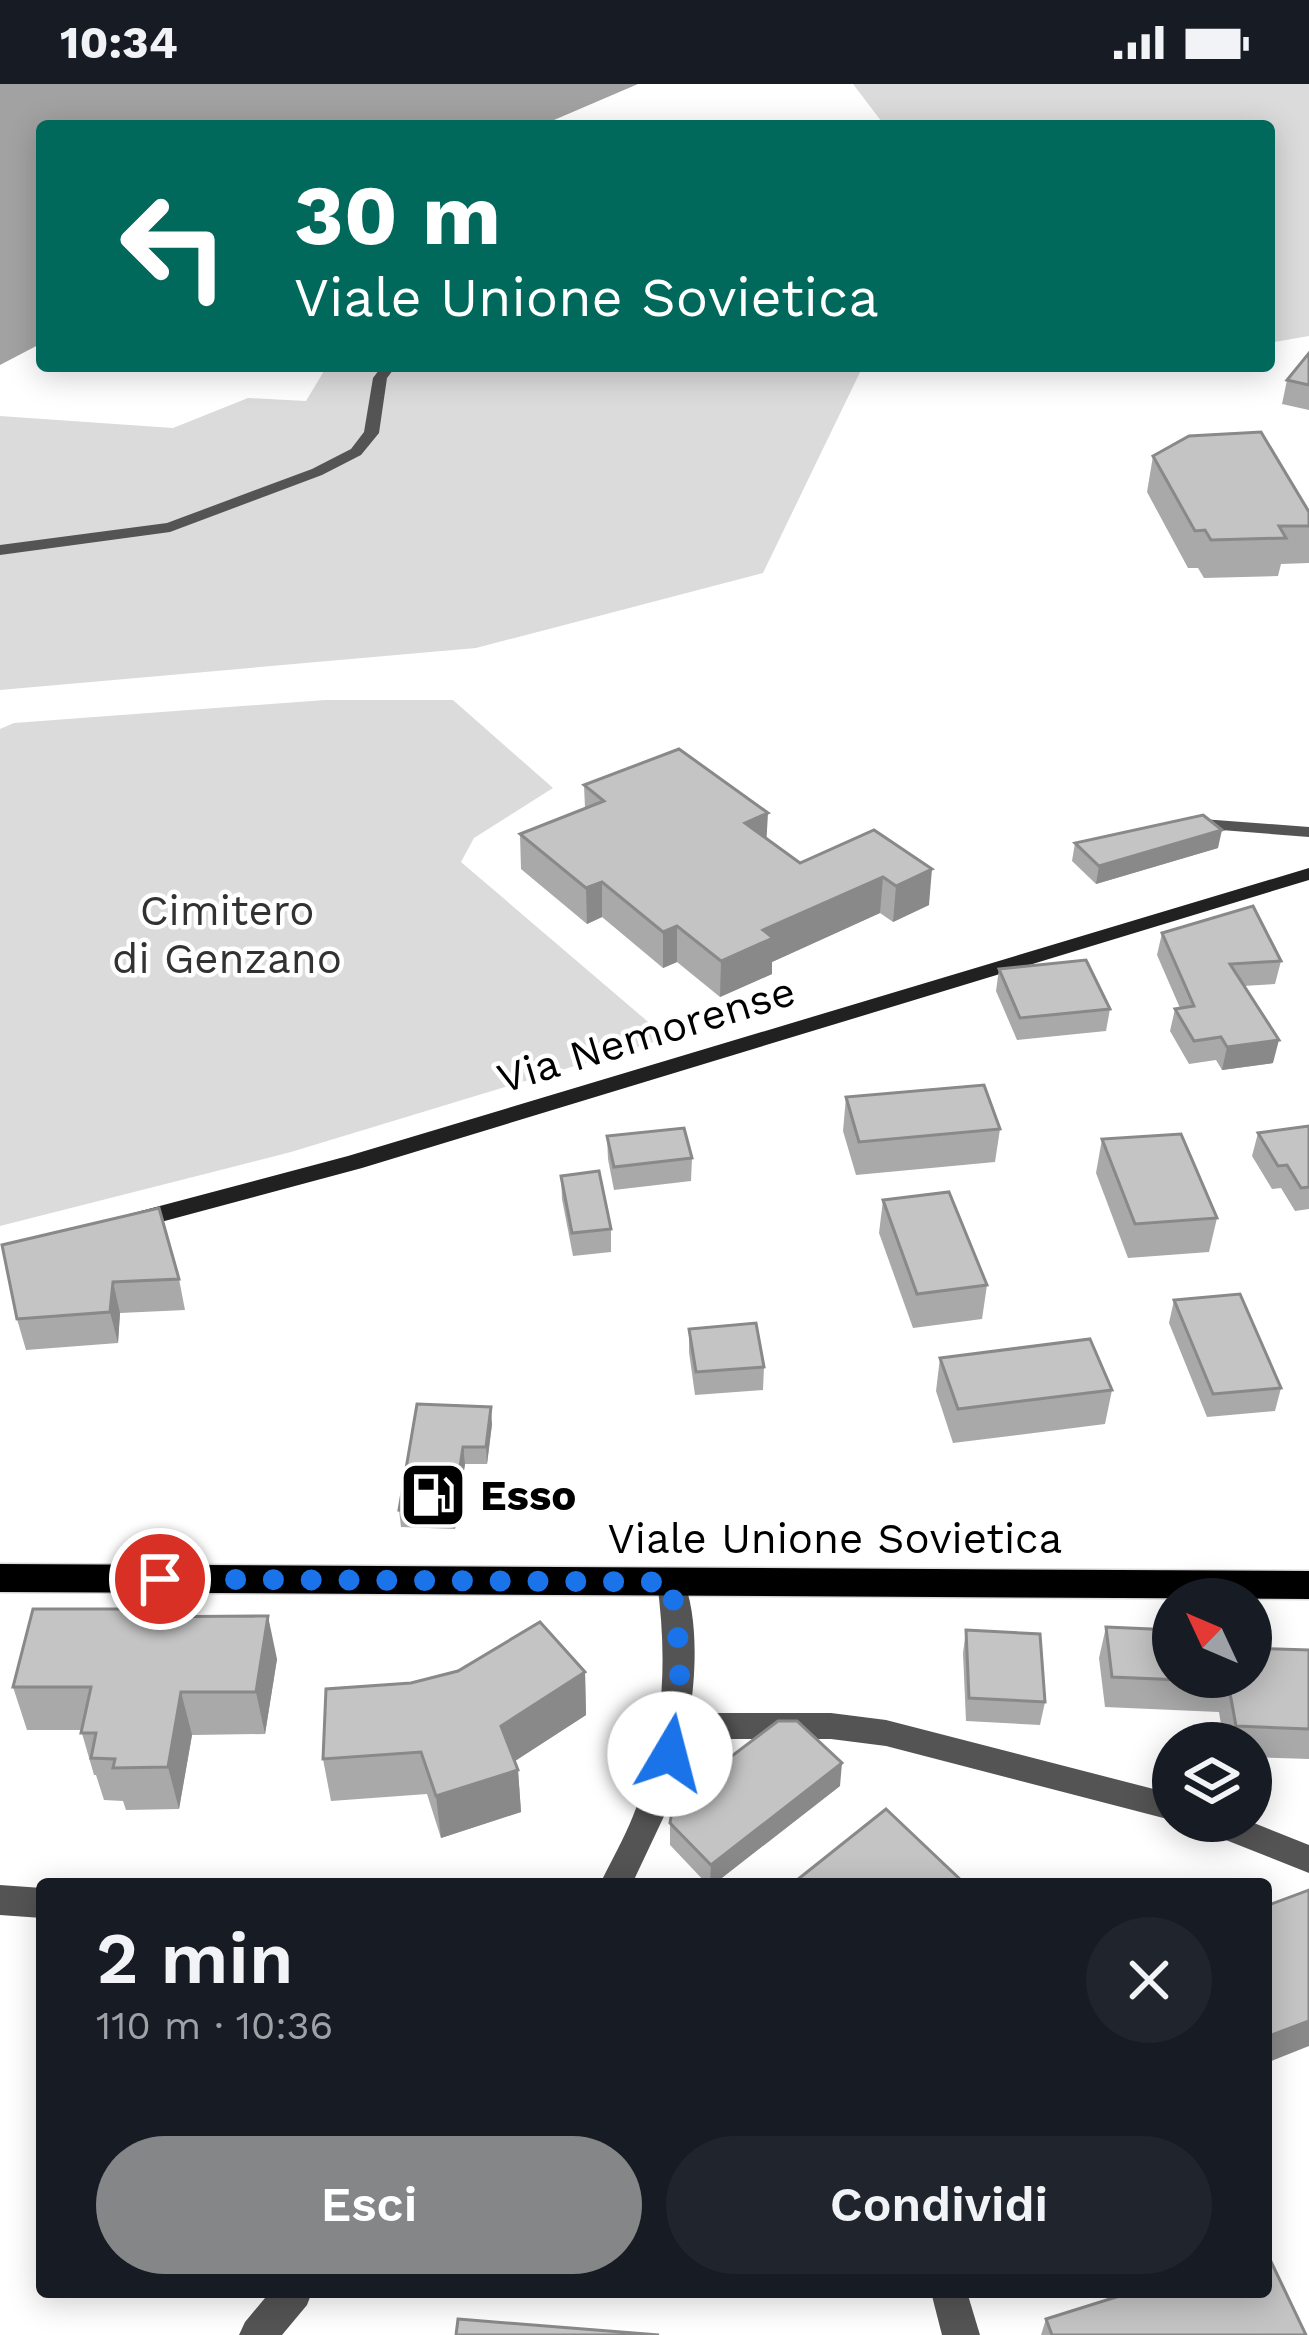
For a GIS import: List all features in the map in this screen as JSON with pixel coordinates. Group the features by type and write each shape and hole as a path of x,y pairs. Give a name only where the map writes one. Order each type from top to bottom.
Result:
{"main road":[{"name":"Via Nemorense","path":"101,1229 354,1162 1309,874"},
{"name":"Viale Unione Sovietica","path":"0,1578 1309,1585"}],"street":[{"path":"0,550 170,527 317,472 356,452 371,433 384,372"},
{"path":"619,1878 650,1817 674,1726 681,1663 671,1582"},
{"path":"674,1726 831,1726 886,1733 1152,1803"},
{"path":"1266,1842 1309,1859"},
{"path":"0,1900 36,1903"},
{"path":"258,2335 289,2298"},
{"path":"951,2298 961,2335"}],"lane":[{"path":"1174,826 1214,823 1309,832"}],"green space":[{"path":"853,84 1309,84 1309,336 1275,342 1275,120 880,120"},
{"path":"323,372 860,372 763,573 476,648 0,690 0,416 173,428 248,398 306,401"},
{"name":"Cimitero di Genzano","path":"325,700 453,700 553,788 474,838 461,862 667,1038 291,1152 0,1226 0,729 14,723"}],"shaded area":[{"path":"0,84 638,84 554,120 36,120 36,346 0,365"}],"building":[{"path":"1309,353 1309,385 1287,380"},
{"path":"1261,432 1309,512 1309,526 1279,526 1286,538 1211,540 1205,530 1195,531 1153,456 1189,436"},
{"path":"679,749 768,813 745,823 800,863 874,830 932,869 896,886 883,877 763,930 773,938 721,961 677,926 663,932 602,882 586,888 520,834 604,801 584,785"},
{"path":"1203,815 1222,830 1099,866 1075,843"},
{"path":"1253,906 1281,961 1230,964 1279,1040 1227,1047 1221,1037 1194,1041 1175,1009 1194,1006 1162,933"},
{"path":"1086,960 1110,1009 1020,1018 999,969"},
{"path":"984,1085 1000,1129 859,1142 846,1097"},
{"path":"1309,1126 1309,1187 1301,1188 1287,1165 1278,1166 1258,1133"},
{"path":"684,1128 692,1158 614,1167 607,1136"},
{"path":"1181,1134 1217,1218 1135,1224 1102,1139"},
{"path":"599,1171 611,1229 572,1233 561,1176"},
{"path":"949,1192 987,1285 917,1294 883,1200"},
{"path":"159,1208 179,1279 113,1282 110,1312 17,1319 2,1245"},
{"path":"1240,1294 1281,1388 1213,1394 1174,1300"},
{"path":"756,1323 764,1367 696,1372 689,1329"},
{"path":"1090,1339 1112,1390 958,1409 940,1358"},
{"path":"417,1404 491,1407 486,1447 463,1447 453,1512 399,1510"},
{"path":"33,1609 134,1609 132,1617 268,1616 256,1692 181,1692 168,1767 113,1768 115,1759 91,1758 96,1733 81,1733 91,1687 13,1687"},
{"path":"540,1622 585,1672 501,1726 518,1770 436,1796 421,1752 323,1759 326,1689 411,1683 458,1671"},
{"path":"1106,1627 1152,1629 1152,1679 1112,1677"},
{"path":"966,1630 1040,1634 1045,1702 969,1698"},
{"path":"1272,1649 1309,1650 1309,1729 1235,1722 1231,1698 1272,1698"},
{"path":"778,1721 797,1721 842,1763 711,1865 670,1823 682,1751 732,1756"},
{"path":"886,1809 959,1878 800,1878"},
{"path":"1309,1890 1309,2021 1272,2035 1272,1904"},
{"path":"1272,2264 1306,2335 1052,2335 1046,2319 1113,2298 1272,2298"},
{"path":"458,2319 659,2335 456,2335"}],"place":[{"name":"Esso","path":"433,1495"}],"route":[{"path":"160,1579 671,1582 681,1663 670,1754"}]}
